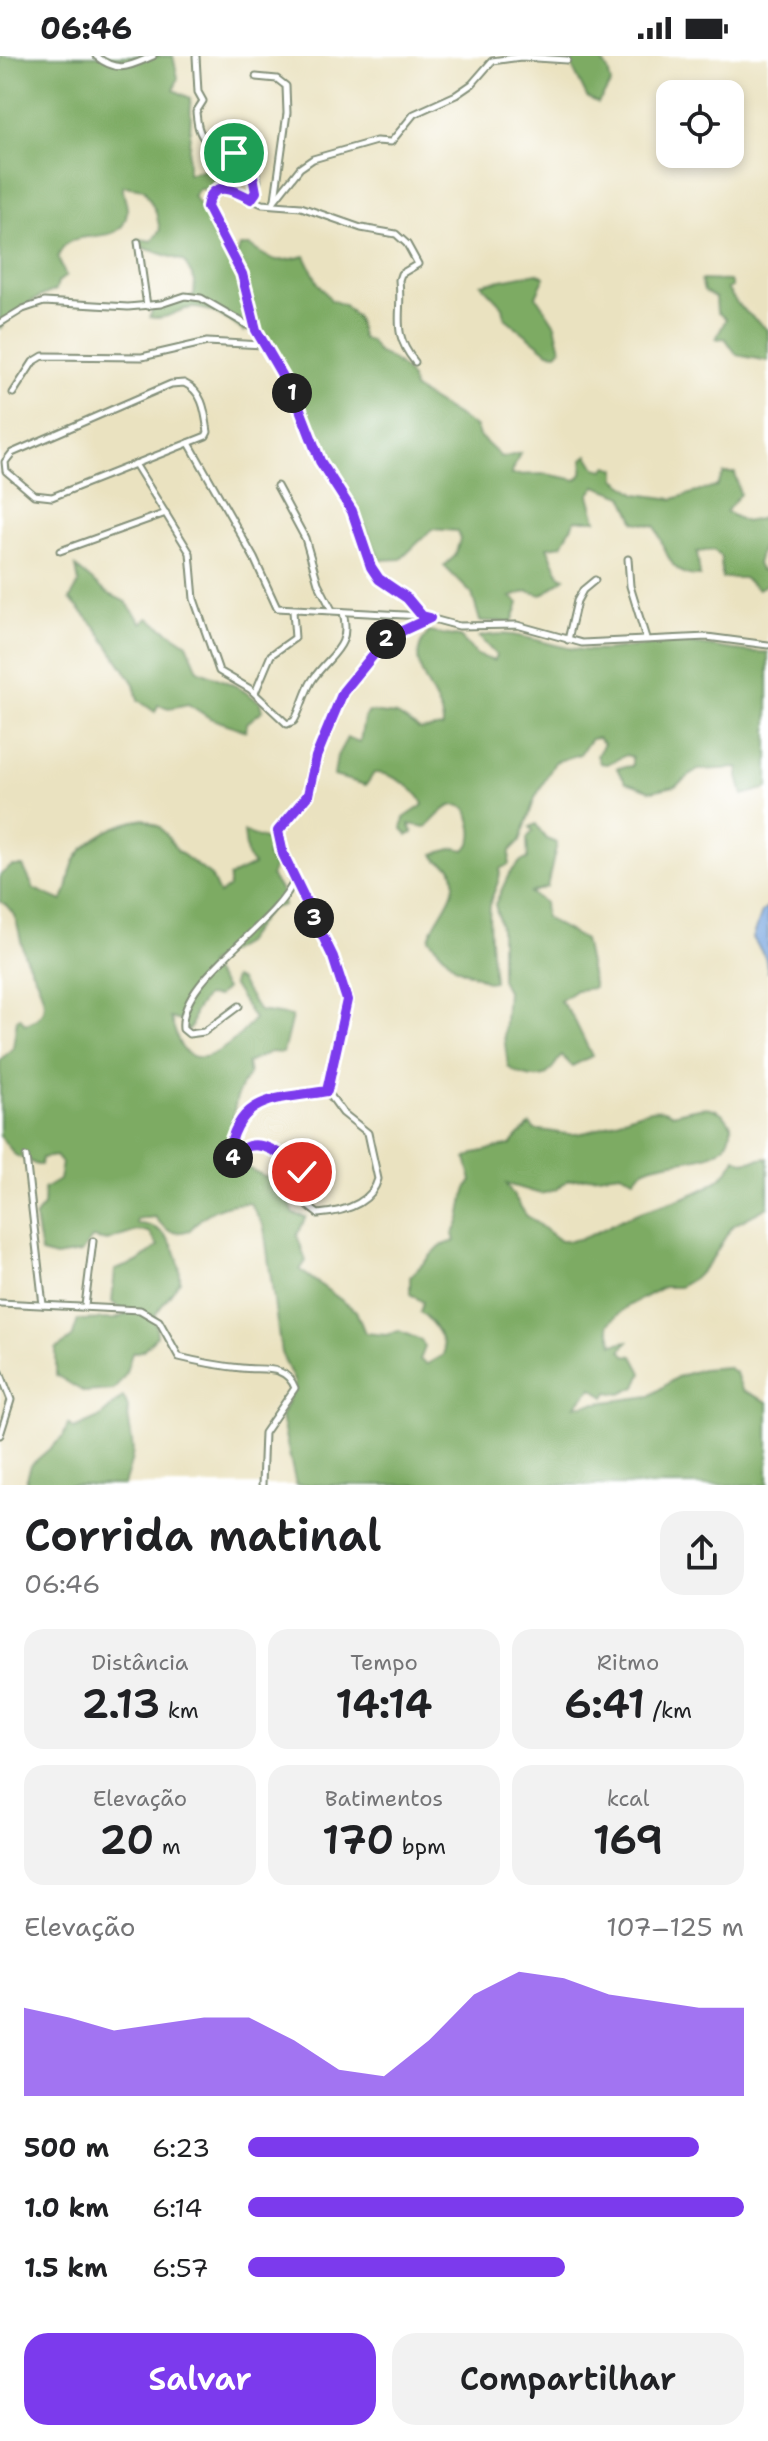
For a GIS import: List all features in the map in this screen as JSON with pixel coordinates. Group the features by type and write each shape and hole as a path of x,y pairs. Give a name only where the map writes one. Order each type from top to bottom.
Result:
{"street":[{"path":"96,56 111,65 126,68 153,56"},
{"path":"196,56 198,92 203,101 196,112 199,130 208,143 247,162 255,181 256,192 251,199"},
{"path":"274,203 306,163 365,144 391,142 414,114 456,95 472,84 492,61 521,57 567,60"},
{"path":"256,77 277,79 286,86 287,113 274,203"},
{"path":"415,362 400,342 398,332 399,280 401,274 418,264 407,244 392,233 361,228 301,207 251,199 231,188 222,188 210,197 207,207 242,274 256,330 296,399 320,461 352,511 371,567 379,579 407,598 422,616"},
{"path":"138,242 147,306"},
{"path":"0,323 14,313 44,302 101,307 147,306 185,296 201,298 256,330"},
{"path":"13,393 33,362 43,356 142,357 210,341 264,345"},
{"path":"177,383 193,388 204,407 208,434 135,464 49,498 34,495 14,481 4,467 12,453 177,383"},
{"path":"189,443 254,558 275,606 293,611 422,616 459,626 517,625 582,643 707,637 768,645"},
{"path":"135,464 190,553 194,599 219,669 255,693 283,721 292,724 311,682 346,637 343,612"},
{"path":"277,486 305,538 318,583 332,611"},
{"path":"60,551 166,513"},
{"path":"628,559 630,586 646,638"},
{"path":"568,640 577,601 583,590 595,580"},
{"path":"255,693 271,655 295,638 293,611"},
{"path":"327,1091 258,1103 239,1122 228,1156 233,1158 254,1146 285,1158 302,1172 309,1207 318,1214 348,1209 370,1194 378,1179 368,1133 343,1113 327,1091 347,1000 333,957 295,879 278,831 308,795 316,757 337,701 387,638 430,618"},
{"path":"239,1006 204,1032 189,1034 183,1029 186,1010 204,980 261,926 289,893 295,879"},
{"path":"26,1157 43,1305"},
{"path":"85,1306 93,1241"},
{"path":"0,1303 85,1306 150,1314 162,1326 176,1355 240,1368 267,1367 294,1384 294,1392 262,1438 262,1485"},
{"path":"0,1372 11,1400 0,1435"}],"green space":[{"path":"0,56 173,56 178,78 174,90 190,98 188,174 219,165 218,171 235,174 216,178 210,189 199,189 193,196 219,233 245,283 237,255 240,246 250,246 276,260 305,256 318,283 331,300 344,305 357,318 362,338 371,341 377,352 401,366 414,389 476,427 479,436 502,458 520,453 511,475 546,474 577,480 582,474 583,459 588,455 596,468 604,470 608,466 616,469 616,479 637,494 673,499 717,486 724,473 735,473 740,494 726,512 745,522 768,517 768,546 763,544 757,564 760,570 768,572 768,584 758,589 743,578 722,578 721,557 714,550 697,552 700,576 681,572 665,552 655,526 635,522 623,496 596,486 589,495 596,520 575,520 562,545 547,547 560,576 565,578 542,595 527,591 511,597 519,603 512,622 480,621 472,594 444,566 455,556 460,539 457,531 432,529 401,559 380,560 359,513 333,467 314,443 302,399 293,392 274,356 250,325 244,332 217,314 194,308 164,317 150,317 152,310 194,295 195,281 184,261 138,246 139,239 152,241 160,230 156,212 144,189 123,186 127,212 123,224 106,235 72,240 58,258 66,276 58,282 56,290 25,306 0,328"},
{"path":"567,56 598,56 608,70 611,84 598,103 587,97"},
{"path":"537,273 545,277 536,296 555,325 561,349 557,353 548,352 505,318 503,307 481,284"},
{"path":"701,280 730,281 732,287 727,289 740,307 768,330 768,361 737,355 725,338 716,339 726,319 717,312 716,298 704,291"},
{"path":"76,567 107,593 126,602 142,623 148,618 187,644 198,670 236,686 260,702 262,711 247,723 246,731 210,718 188,704 170,708 158,705 155,712 138,700 134,684 96,627 70,599 79,583"},
{"path":"429,632 460,637 477,655 494,661 496,655 479,637 505,634 582,650 677,643 768,652 768,788 743,795 739,768 698,770 675,786 652,791 626,782 617,768 632,766 632,757 626,755 607,764 600,763 597,755 604,744 598,738 591,739 580,754 555,762 535,798 520,841 510,851 509,864 500,869 489,914 494,981 487,982 457,968 429,939 454,887 451,867 437,860 434,854 455,848 465,850 469,845 472,831 467,809 455,805 449,807 426,827 409,824 413,833 408,835 402,829 404,818 423,805 410,788 381,773 374,773 366,785 334,776 337,756 347,738 360,742 364,718 369,712 397,715 420,730 443,727 437,703 418,657 421,644"},
{"path":"144,819 160,827 178,851 211,876 219,894 229,887 229,877 254,865 247,856 244,832 273,842 267,856 274,867 271,876 282,892 283,905 269,909 244,943 208,964 225,989 217,997 206,996 194,1013 188,1031 181,1021 170,1018 182,1048 190,1055 200,1057 231,1043 254,1019 232,984 234,978 240,981 259,1011 292,1016 283,1053 270,1052 247,1063 249,1075 237,1096 229,1137 216,1159 224,1170 238,1163 284,1186 294,1214 306,1217 297,1235 306,1261 300,1270 356,1311 365,1333 386,1335 399,1331 421,1340 425,1347 420,1360 427,1364 443,1355 438,1332 420,1312 423,1302 410,1294 410,1277 440,1246 455,1241 453,1234 472,1181 466,1159 475,1153 510,1145 530,1124 535,1130 573,1134 652,1110 672,1114 704,1107 718,1110 731,1124 729,1140 720,1150 707,1156 657,1165 644,1170 634,1179 620,1173 568,1180 555,1190 541,1194 506,1184 526,1215 560,1241 590,1235 635,1214 692,1195 718,1180 736,1158 743,1162 768,1158 768,1207 732,1226 712,1259 697,1276 679,1287 663,1287 626,1307 608,1324 613,1344 628,1341 621,1350 625,1355 633,1356 642,1373 636,1387 621,1394 608,1392 605,1397 592,1388 575,1406 650,1396 677,1377 702,1369 727,1367 736,1373 742,1390 768,1402 768,1485 296,1485 281,1417 295,1383 281,1353 264,1227 250,1203 216,1209 184,1232 170,1231 155,1217 137,1219 137,1224 157,1229 170,1242 180,1271 180,1281 155,1315 157,1336 142,1351 132,1353 125,1375 114,1390 84,1392 56,1375 56,1349 72,1338 78,1320 115,1319 127,1314 112,1302 115,1270 137,1262 158,1246 149,1232 137,1231 107,1241 92,1238 81,1253 55,1257 41,1253 35,1218 43,1206 44,1189 59,1180 62,1163 56,1156 42,1158 41,1165 37,1165 15,1155 0,1136 0,1060 13,1048 17,1019 20,1017 25,1024 37,1019 43,1011 44,1001 26,959 14,916 0,901 0,875 12,866 23,866 34,889 62,901 75,860 88,844 115,827"},
{"path":"536,824 546,839 557,843 547,887 530,893 544,902 545,918 584,940 594,988 576,990 560,1001 573,1017 592,1056 572,1066 562,1056 547,1074 535,1077 508,1066 504,1036 507,991 501,979 501,929 495,904 509,874 521,861 528,859 527,838 533,831 530,827"},
{"path":"123,1397 133,1449 124,1485 25,1485 31,1465 63,1437 68,1424 74,1429 99,1418"}],"water":[{"path":"768,907 768,973 765,957 753,938 762,912"}],"route":[{"path":"234,153 244,159 252,171 256,192 251,199 231,188 222,188 210,197 207,207 242,274 256,330 296,399 320,461 352,511 371,567 379,579 407,598 422,616 430,618 387,638 343,692 316,757 308,795 279,826 278,836 283,854 333,957 348,1006 334,1050 327,1091 258,1103 239,1122 228,1156 233,1158 246,1147 258,1146 285,1158 302,1172"}]}
